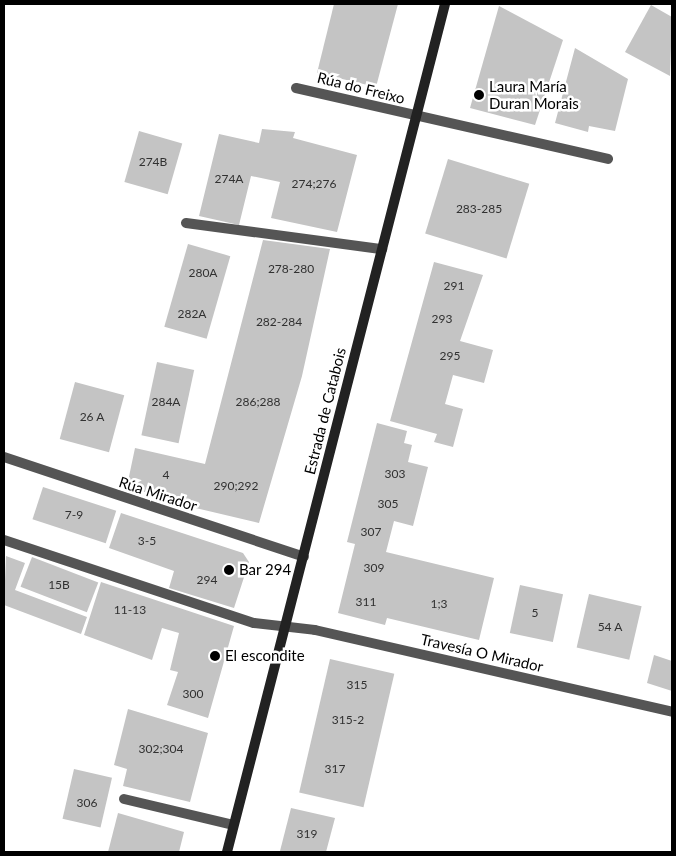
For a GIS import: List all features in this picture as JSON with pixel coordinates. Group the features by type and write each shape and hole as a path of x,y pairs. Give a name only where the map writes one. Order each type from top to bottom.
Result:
{"main road":[{"name":"Estrada de Catabois","path":"227,852 382,249 418,118 445,4"}],"street":[{"name":"Rúa do Freixo","path":"296,88 418,118 608,160"},
{"path":"186,223 382,249"},
{"name":"Rúa Mirador","path":"4,457 304,557"},
{"path":"4,540 254,623 285,626"},
{"name":"Travesía O Mirador","path":"285,626 672,712"},
{"path":"124,799 233,825"}],"building":[{"path":"334,4 398,4 376,87 317,73"},
{"path":"651,5 672,17 670,76 625,52"},
{"path":"499,6 563,40 535,125 470,108"},
{"path":"575,48 628,79 615,131 589,126 588,132 555,123"},
{"path":"262,129 295,132 293,138 357,155 337,232 271,218 280,182 251,176 239,225 199,216 219,134 259,143"},
{"path":"139,131 182,143 168,194 124,182"},
{"path":"448,159 529,184 506,258 425,234"},
{"path":"263,240 330,249 302,376 259,523 183,505 127,486 135,448 205,464"},
{"path":"188,244 230,256 207,339 164,327"},
{"path":"434,262 483,275 460,341 493,350 484,383 453,375 445,404 463,409 453,447 434,442 437,434 390,421"},
{"path":"157,362 194,370 179,443 141,435"},
{"path":"75,382 124,395 109,452 60,439"},
{"path":"377,423 407,431 404,443 412,445 408,462 428,467 413,526 394,521 386,552 494,578 479,640 387,618 385,625 338,613 355,544 347,542"},
{"path":"43,487 116,511 106,543 32,519"},
{"path":"121,513 243,553 249,562 234,608 169,588 174,571 109,548"},
{"path":"6,556 25,563 15,590 87,617 81,634 4,605"},
{"path":"32,557 98,582 87,612 21,587"},
{"path":"101,582 234,626 208,718 167,705 178,672 170,670 179,633 162,628 152,660 84,635"},
{"path":"520,585 563,594 553,642 510,633"},
{"path":"589,594 642,606 629,660 577,648"},
{"path":"654,655 672,661 672,691 647,683"},
{"path":"330,659 394,674 363,807 299,792"},
{"path":"128,709 208,733 190,802 123,786 127,769 114,765"},
{"path":"74,769 112,778 101,827 63,819"},
{"path":"291,808 335,818 326,852 280,851"},
{"path":"118,813 184,832 179,852 108,852"}],"place":[{"name":"Laura María Duran Morais","path":"479,95"},
{"name":"Bar 294","path":"229,570"},
{"name":"El escondite","path":"215,656"}]}
